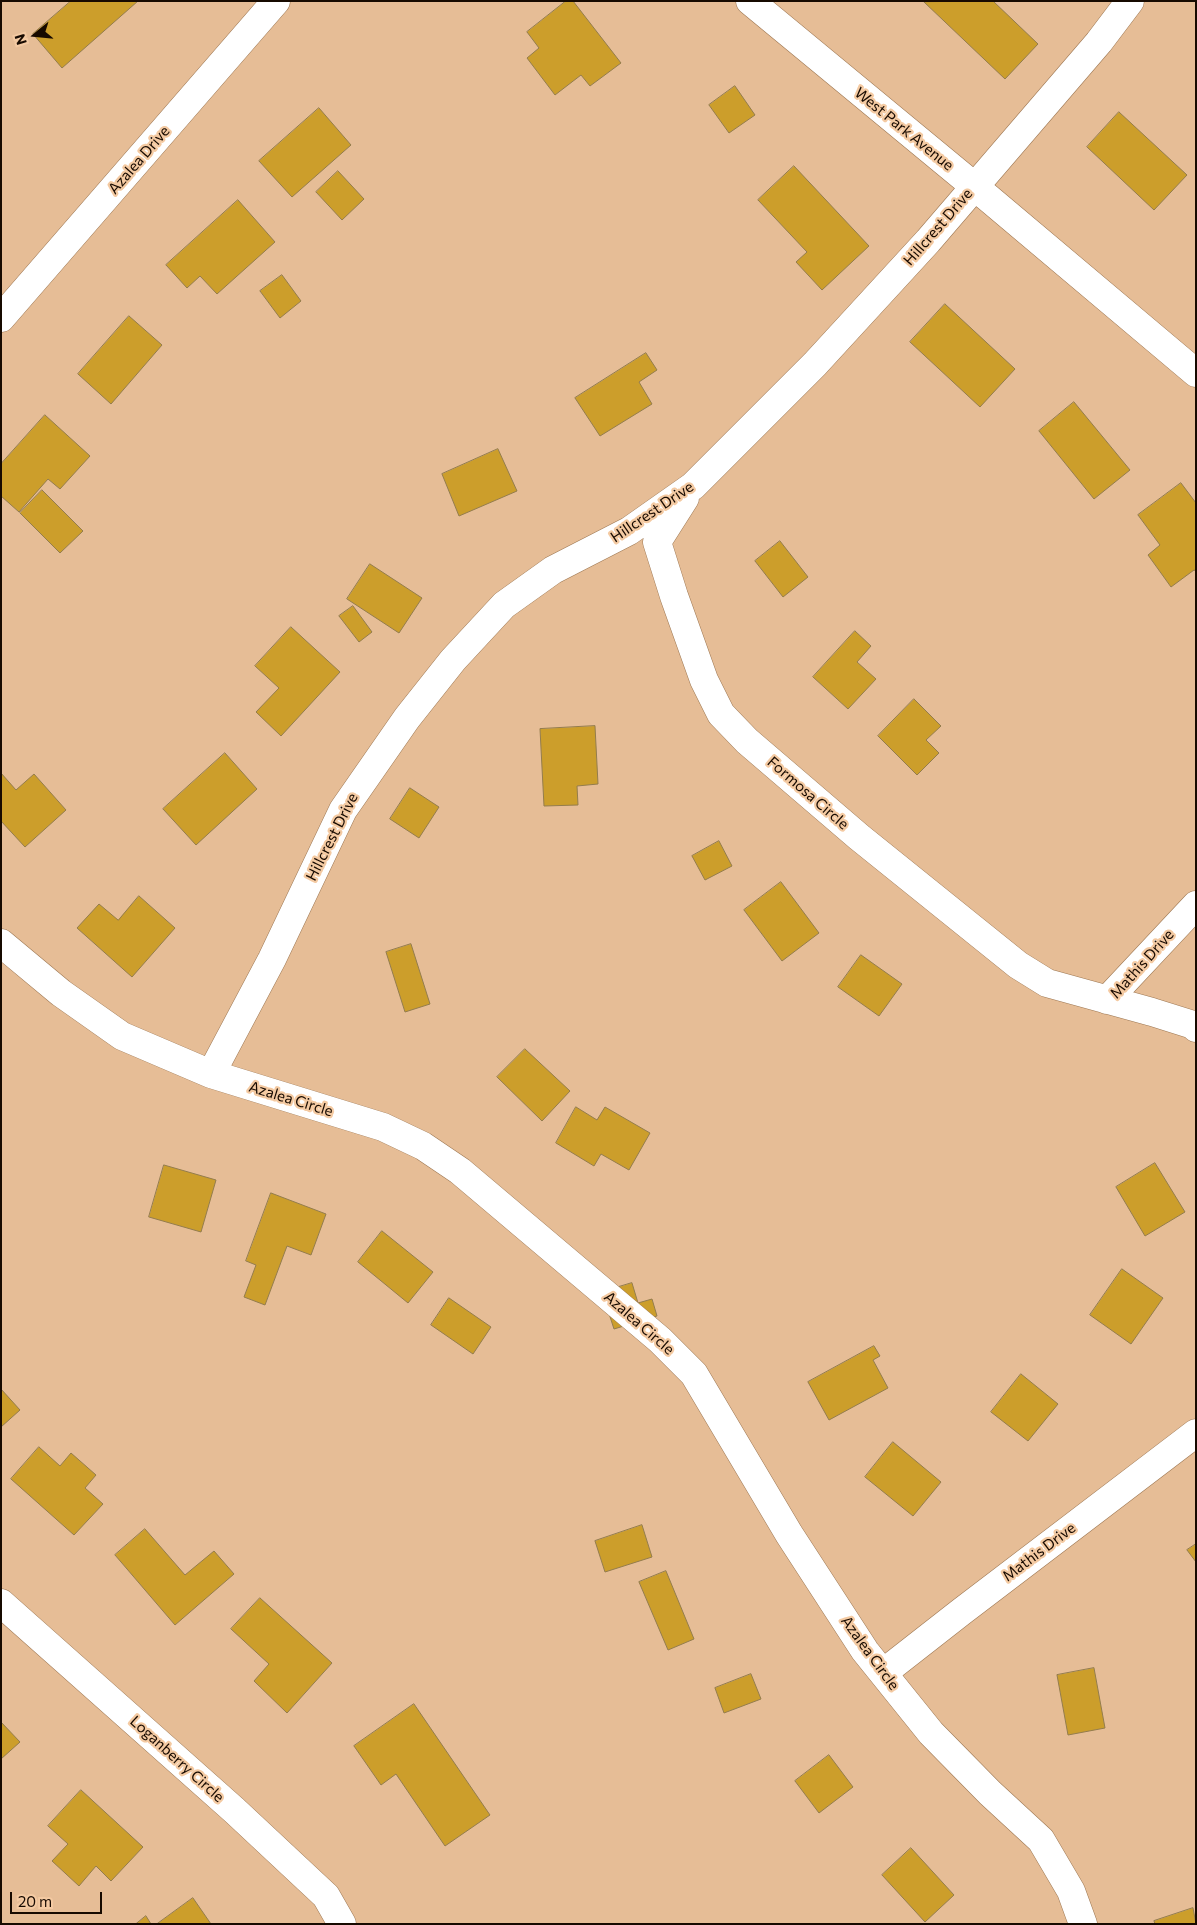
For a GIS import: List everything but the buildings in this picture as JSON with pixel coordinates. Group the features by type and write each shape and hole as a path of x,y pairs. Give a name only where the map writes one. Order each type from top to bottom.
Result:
{"street":[{"name":"Azalea Drive","path":"1,318 276,1"},
{"name":"West Park Avenue","path":"750,1 1196,373"},
{"name":"Hillcrest Drive","path":"211,1074 272,959 343,810 396,733 453,660 504,605 553,570 629,531 693,486 814,364 928,241 1100,42 1130,1"},
{"name":"Formosa Circle","path":"693,486 657,542 704,680 720,714 747,741 859,837 1018,965 1047,983 1107,1000"},
{"name":"Mathis Drive","path":"1196,905 1107,1000 1152,1012 1193,1025 1196,1028"},
{"name":"Azalea Circle","path":"1,943 62,993 122,1036 211,1074 383,1127 423,1146 460,1171 660,1340 694,1374 789,1534 865,1651 931,1733 990,1793 1041,1840 1071,1891 1083,1924"},
{"name":"Mathis Drive","path":"884,1673 1196,1433"},
{"name":"Loganberry Circle","path":"1,1603 234,1810 326,1896 342,1924"}]}
